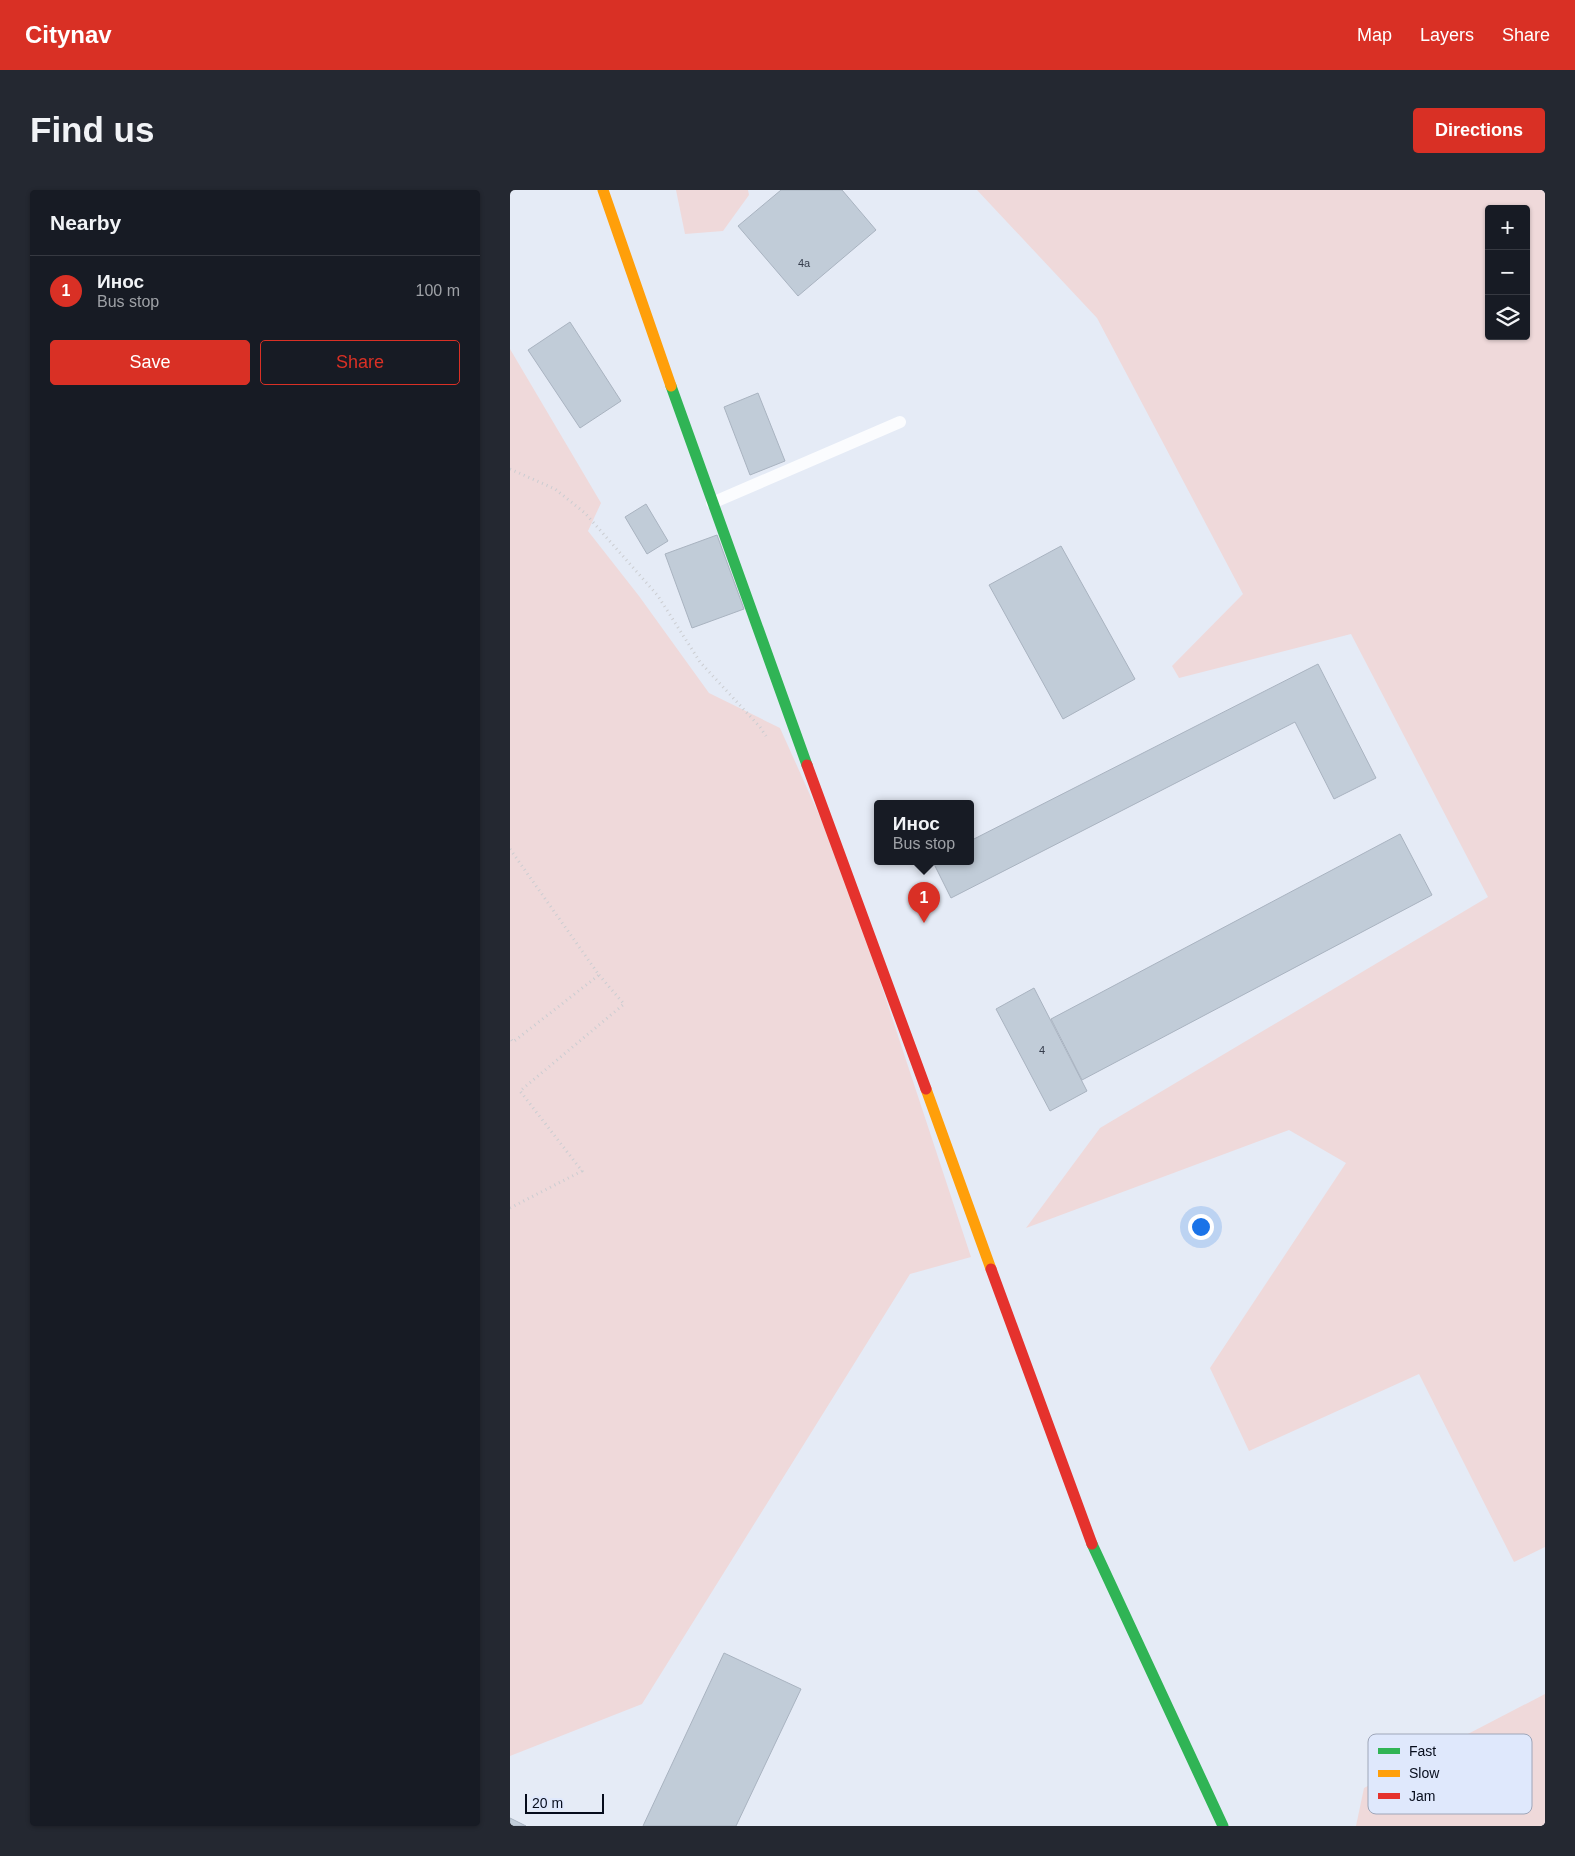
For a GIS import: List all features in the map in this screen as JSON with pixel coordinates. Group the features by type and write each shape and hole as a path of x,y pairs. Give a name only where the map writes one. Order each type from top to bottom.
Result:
{"main road":[{"path":"603,190 712,503 842,866 1092,1544 1223,1826"}],"lane":[{"path":"712,503 900,422"}],"path":[{"path":"510,469 555,489 585,513 658,596 700,662 760,726 769,741"},
{"path":"510,849 599,975 624,1004 520,1091 582,1171 510,1208"},
{"path":"510,1038 513,1042 599,975"}],"shaded area":[{"path":"676,190 748,190 749,195 723,231 685,234"},
{"path":"977,190 1545,190 1545,1547 1514,1562 1419,1374 1249,1451 1210,1368 1346,1163 1289,1130 1026,1228 1100,1128 1488,897 1351,634 1179,678 1172,666 1243,594 1097,318"},
{"path":"510,349 601,503 588,531 639,596 709,693 780,728 842,866 971,1257 910,1274 642,1704 510,1756"},
{"path":"1545,1694 1545,1826 1356,1826 1364,1788 1368,1786 1368,1814 1532,1814 1532,1734 1468,1734"}],"building":[{"path":"781,190 842,190 876,230 798,296 738,226"},
{"path":"570,322 621,401 580,428 528,350"},
{"path":"758,393 785,461 750,475 724,407"},
{"path":"646,504 668,541 647,554 625,517"},
{"path":"717,535 744,609 692,628 665,554"},
{"path":"1061,546 1135,679 1063,719 989,585"},
{"path":"1318,664 1376,778 1334,799 1295,722 951,898 934,865 974,865 974,839"},
{"path":"1400,834 1432,895 1082,1080 1051,1019"},
{"path":"1034,988 1087,1091 1050,1111 996,1009"},
{"path":"724,1653 801,1689 736,1826 643,1826"},
{"path":"510,1818 526,1826 510,1826"}],"traffic: fast":[{"path":"671,386 807,765"},
{"path":"1092,1544 1223,1826"}],"traffic: slow":[{"path":"603,190 671,386"},
{"path":"926,1089 991,1269"}],"traffic: jam":[{"path":"807,765 926,1089"},
{"path":"991,1269 1092,1544"}],"place":[{"name":"Инос","path":"924,923"}]}
